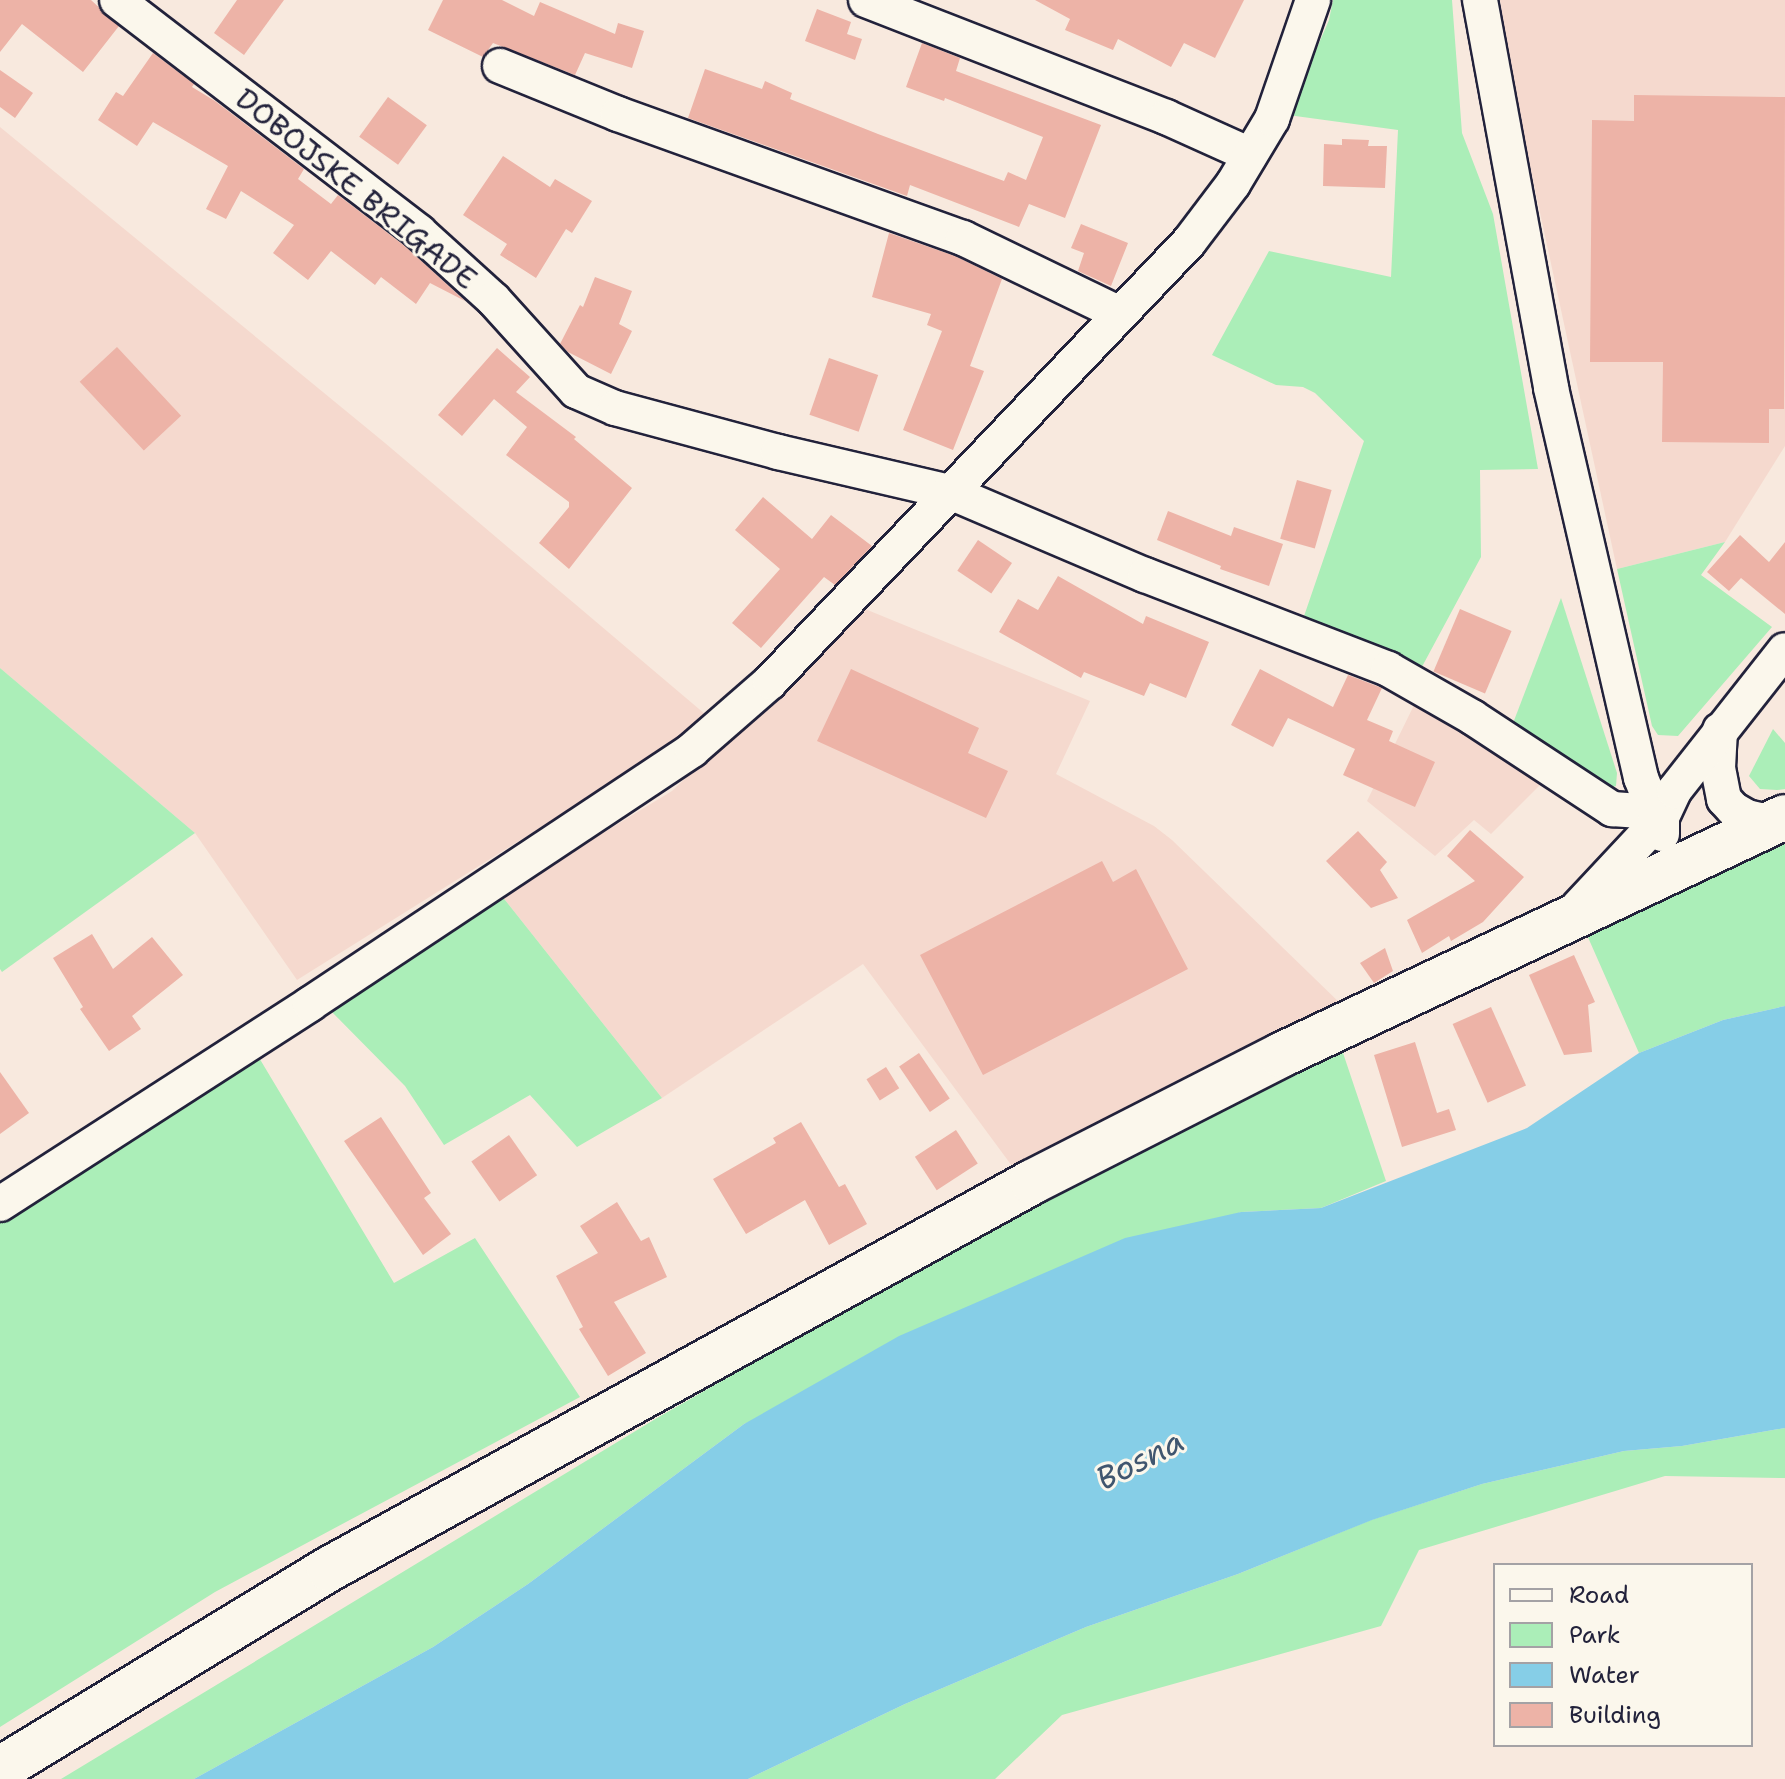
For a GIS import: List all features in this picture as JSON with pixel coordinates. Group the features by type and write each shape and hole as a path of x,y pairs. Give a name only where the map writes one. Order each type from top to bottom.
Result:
{"main road":[{"path":"0,1769 329,1569 1032,1182 1281,1055 1779,820"}],"street":[{"name":"DOBOJSKE BRIGADE","path":"117,0 419,232 493,299 576,391 615,408 778,452 950,492 1145,575 1388,669 1472,717 1612,809 1659,814"},
{"path":"866,0 1166,117 1250,155"},
{"path":"0,1204 323,996 692,750 770,682 1118,313 1189,242 1272,119 1313,0"},
{"path":"1480,0 1551,388 1634,751 1659,814 1663,874"},
{"path":"500,66 618,114 963,238 1118,313"},
{"path":"1563,922 1599,888 1785,650"},
{"path":"1720,730 1718,768 1724,799 1747,817 1779,820"}],"shaded area":[{"path":"1500,0 1785,0 1785,446 1725,542 1617,569 1512,83"},
{"path":"0,127 385,443 712,720 297,980 195,833 0,668"},
{"path":"865,609 1090,701 1056,774 1154,826 1172,840 1343,1006 1012,1166 863,964 662,1098 501,895 672,791"},
{"path":"1418,697 1542,783 1491,834 1474,820 1435,856 1367,801"}],"green space":[{"path":"1333,0 1452,0 1462,133 1493,214 1538,469 1480,470 1481,557 1417,676 1302,622 1364,441 1315,393 1303,387 1276,385 1212,355 1269,251 1391,277 1398,130 1288,115 1329,20"},
{"path":"1725,542 1701,575 1772,627 1678,736 1658,735 1652,726 1617,569"},
{"path":"1561,598 1617,773 1616,786 1605,789 1510,731"},
{"path":"0,668 195,833 2,972 0,969"},
{"path":"1773,729 1785,743 1785,789 1760,789 1749,776"},
{"path":"1785,843 1785,1006 1723,1020 1639,1053 1583,926 1693,884"},
{"path":"501,895 662,1098 577,1147 530,1095 444,1145 405,1086 330,1010"},
{"path":"1340,1044 1386,1181 1321,1208 1241,1212 744,1424 528,1584 433,1647 194,1779 61,1779 657,1418 909,1274"},
{"path":"258,1056 394,1283 475,1238 580,1397 215,1592 0,1727 0,1219"},
{"path":"1785,1428 1785,1478 1665,1476 1419,1550 1381,1626 1062,1715 995,1779 748,1779 905,1704 1086,1627 1238,1574 1371,1520 1482,1484 1624,1451 1682,1446"}],"water":[{"name":"Bosna","path":"1785,1006 1785,1428 1682,1446 1624,1451 1482,1484 1372,1520 1238,1574 1086,1627 905,1704 748,1779 194,1779 433,1647 528,1584 744,1424 899,1336 1125,1238 1241,1212 1321,1208 1527,1128 1639,1053 1723,1020"}],"building":[{"path":"0,0 91,0 119,26 83,72 22,24 0,52"},
{"path":"237,0 284,0 244,55 214,33"},
{"path":"443,0 502,0 534,16 540,2 615,34 618,23 644,31 632,68 585,53 575,75 493,43 483,57 428,30"},
{"path":"1035,0 1244,0 1215,58 1184,43 1171,67 1118,39 1113,50 1065,30 1070,19"},
{"path":"817,9 851,22 847,34 862,39 855,60 805,41"},
{"path":"922,43 960,58 956,71 1101,125 1065,218 1029,204 1019,227 910,185 907,196 688,118 705,69 762,89 765,81 792,93 790,99 878,134 1004,181 1008,172 1026,180 1043,137 945,98 944,101 906,87"},
{"path":"153,53 194,84 192,87 304,169 298,179 331,204 338,195 406,247 465,301 430,283 416,304 381,277 375,285 331,251 308,280 273,253 294,225 241,191 226,219 206,209 228,166 153,122 137,146 98,120 116,92 123,96"},
{"path":"0,70 33,93 15,118 0,107"},
{"path":"1634,95 1785,97 1784,409 1769,409 1769,443 1662,442 1663,362 1590,362 1592,120 1634,121"},
{"path":"388,97 427,125 398,165 359,137"},
{"path":"1342,139 1369,140 1368,146 1387,146 1385,188 1323,186 1324,144 1342,145"},
{"path":"503,156 550,187 555,179 592,201 572,233 566,229 536,278 500,255 507,244 463,215"},
{"path":"1081,224 1128,243 1111,286 1078,271 1084,253 1071,248"},
{"path":"889,233 955,256 1002,279 970,366 984,371 953,450 903,430 942,331 927,325 931,314 872,297"},
{"path":"595,277 632,291 619,324 632,331 611,374 568,352 560,344 580,305 583,307"},
{"path":"117,347 181,416 144,451 80,382"},
{"path":"497,348 530,377 516,392 576,437 574,439 632,488 569,569 539,543 569,507 569,502 506,455 527,427 494,399 462,436 438,415"},
{"path":"829,358 878,375 859,432 809,415"},
{"path":"1297,480 1332,490 1315,549 1280,539"},
{"path":"763,497 812,539 831,515 872,546 835,585 824,577 761,648 732,623 780,569 735,530"},
{"path":"1168,511 1231,536 1234,527 1283,544 1269,586 1220,569 1221,566 1157,540"},
{"path":"1740,535 1769,562 1785,542 1785,614 1741,578 1729,591 1707,572"},
{"path":"978,540 1012,563 991,594 957,571"},
{"path":"1058,576 1143,624 1146,616 1209,642 1186,698 1150,683 1144,696 1084,672 1081,678 999,632 1018,599 1038,610"},
{"path":"1460,609 1512,631 1485,693 1433,672"},
{"path":"851,669 979,728 968,753 1008,771 986,818 817,741"},
{"path":"1260,669 1333,707 1348,675 1382,688 1367,720 1393,731 1389,741 1435,762 1415,807 1343,775 1355,749 1288,718 1273,747 1231,725"},
{"path":"1470,830 1524,877 1483,922 1451,941 1449,936 1422,953 1407,920 1475,881 1447,856"},
{"path":"1358,831 1387,862 1380,870 1398,898 1371,908 1326,861"},
{"path":"1102,861 1113,882 1136,869 1188,969 983,1075 920,955"},
{"path":"92,934 113,969 152,937 183,975 132,1016 141,1029 109,1051 80,1009 83,1007 53,958"},
{"path":"1385,948 1393,971 1374,983 1360,963"},
{"path":"1574,955 1595,1002 1588,1005 1592,1052 1564,1055 1529,975"},
{"path":"1491,1007 1526,1086 1488,1103 1453,1024"},
{"path":"1415,1042 1437,1113 1449,1109 1456,1130 1402,1147 1374,1055"},
{"path":"919,1053 950,1099 930,1112 899,1066"},
{"path":"886,1067 899,1088 880,1100 866,1079"},
{"path":"0,1072 29,1113 0,1134"},
{"path":"381,1117 431,1193 424,1198 451,1234 423,1255 344,1141"},
{"path":"801,1122 839,1187 845,1184 867,1224 829,1245 805,1200 746,1234 713,1179 776,1143 773,1138"},
{"path":"956,1130 978,1164 937,1190 915,1157"},
{"path":"509,1135 537,1175 499,1202 471,1161"},
{"path":"617,1202 641,1241 649,1237 667,1277 614,1302 646,1353 608,1376 579,1329 583,1327 556,1276 598,1253 580,1226"}]}
